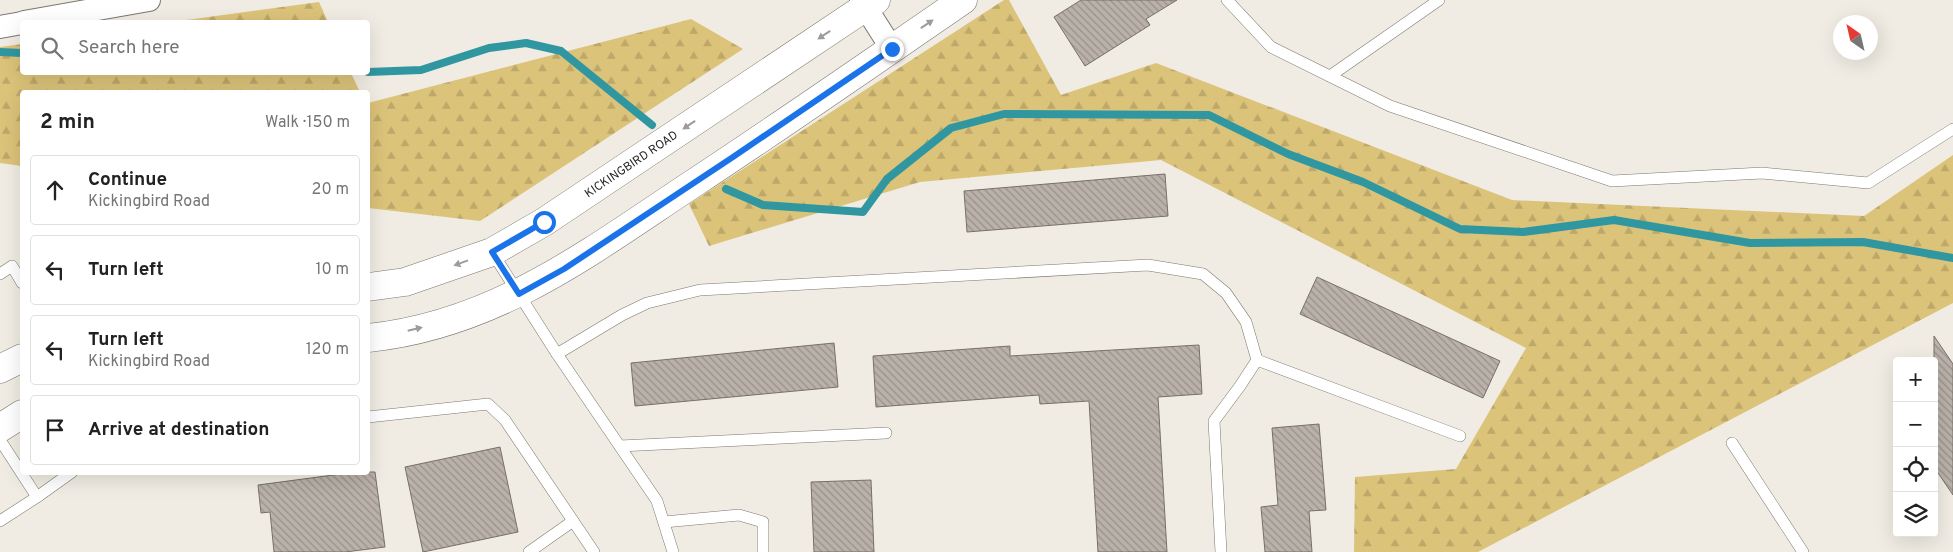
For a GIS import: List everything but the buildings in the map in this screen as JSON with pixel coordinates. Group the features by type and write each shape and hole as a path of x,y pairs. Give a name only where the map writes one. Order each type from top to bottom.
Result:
{"street":[{"path":"33,20 80,6 149,0"},
{"path":"370,338 387,336 473,314 519,294 564,269 733,157 963,0"},
{"path":"867,2 892,49"},
{"name":"KICKINGBIRD ROAD","path":"370,287 405,282 492,252 544,222 867,2"},
{"path":"0,27 20,24"},
{"path":"0,370 20,359"},
{"path":"0,428 20,415"}],"lane":[{"path":"1227,0 1271,47 1390,106 1612,182 1762,172 1868,183 1953,129"},
{"path":"1330,76 1439,0"},
{"path":"492,252 557,354 657,501 673,552"},
{"path":"557,354 622,315 647,303 700,290 1148,265 1203,274 1226,292 1246,322 1257,360 1214,421 1221,552"},
{"path":"0,274 12,266 20,280"},
{"path":"1257,360 1460,436"},
{"path":"370,417 488,404 505,420 594,552"},
{"path":"620,446 886,433"},
{"path":"0,440 20,471"},
{"path":"1732,443 1797,550"},
{"path":"23,475 37,497"},
{"path":"0,521 68,475"},
{"path":"664,522 739,515 763,522 763,552"},
{"path":"529,552 573,522"}],"green space":[{"path":"1004,0 1009,0 1061,95 1156,63 1512,200 1864,216 1953,155 1953,303 1478,552 1354,552 1355,477 1456,469 1526,348 1161,160 920,182 709,246 689,204"},
{"path":"319,2 327,20 187,20"},
{"path":"691,19 743,49 480,221 370,208 370,102"},
{"path":"20,44 20,75 352,75 359,90 20,90 20,166 0,163 0,47"}],"waterway":[{"path":"370,72 421,70 489,48 526,43 561,51 652,125"},
{"path":"0,52 20,53"},
{"path":"726,189 763,205 863,212 887,179 951,128 1004,114 1209,115 1288,154 1363,182 1460,229 1523,232 1614,220 1750,243 1863,242 1953,258"}],"route":[{"path":"544,222 492,252 519,294 564,269 892,49"}]}
